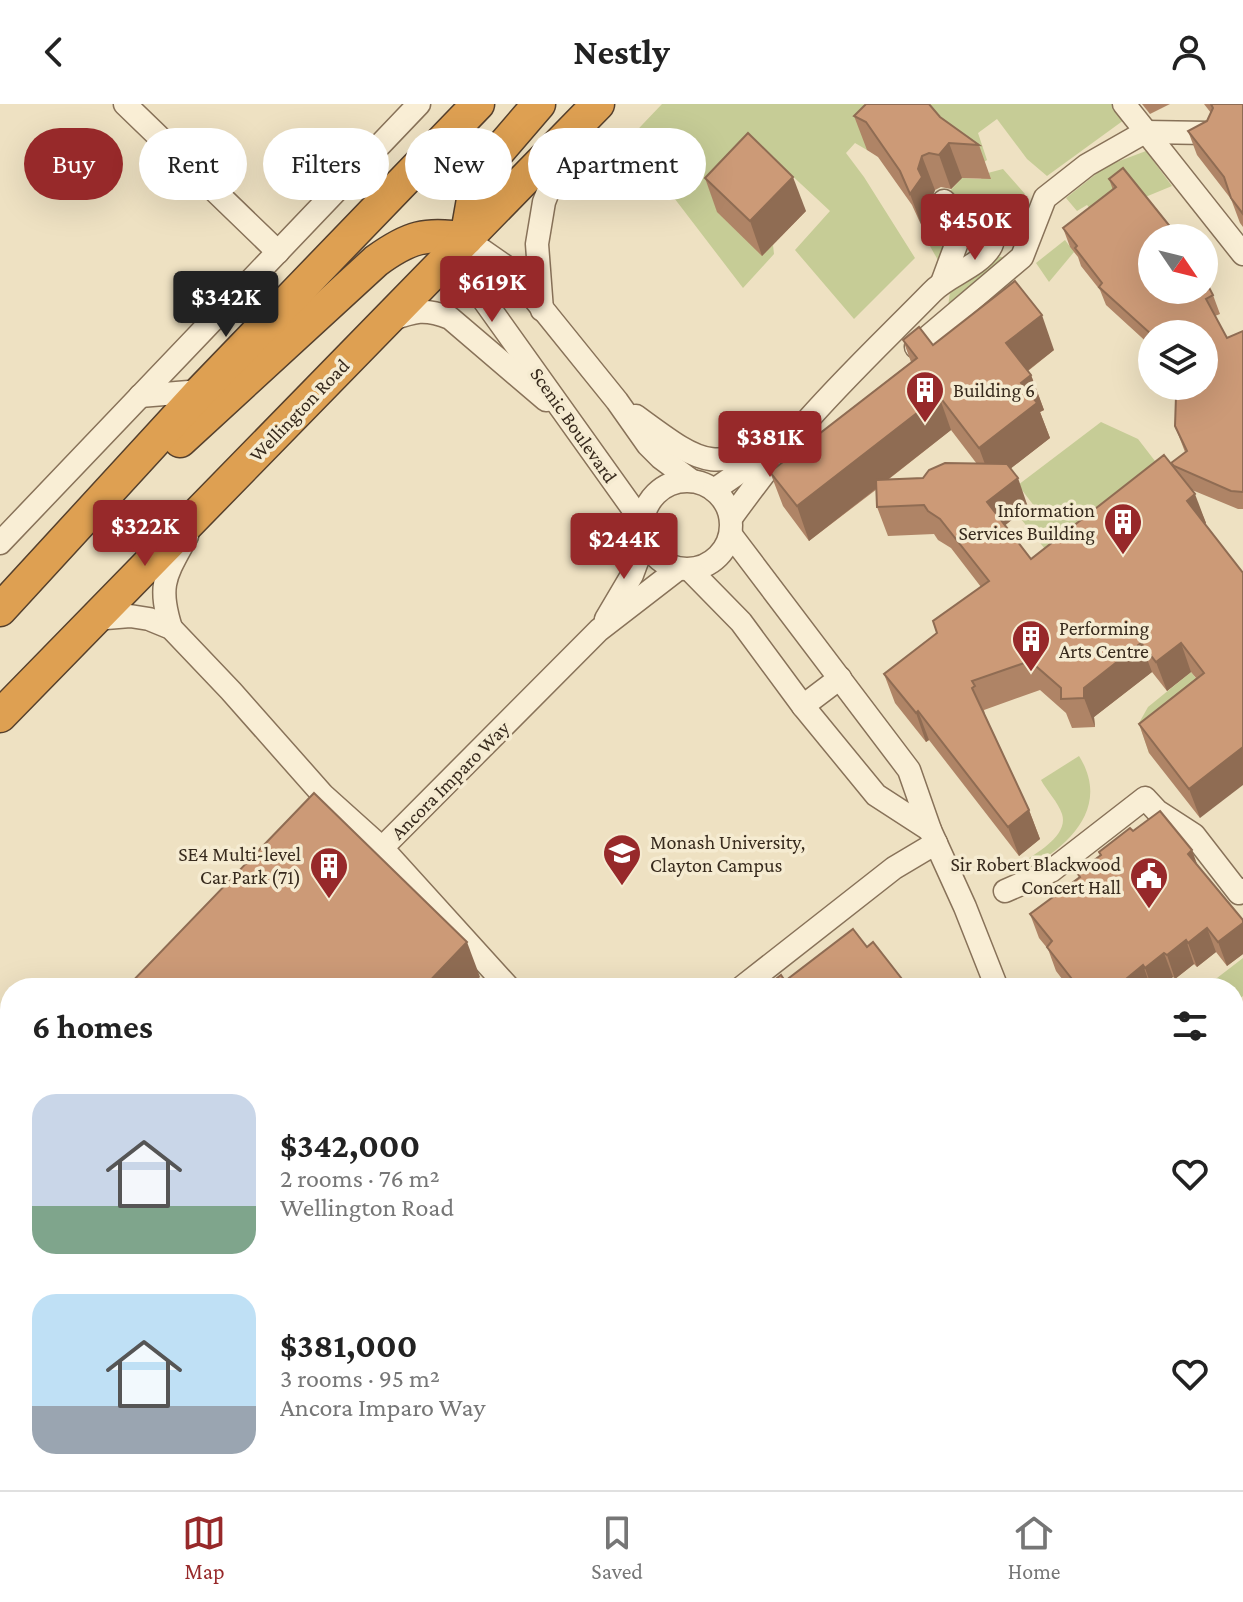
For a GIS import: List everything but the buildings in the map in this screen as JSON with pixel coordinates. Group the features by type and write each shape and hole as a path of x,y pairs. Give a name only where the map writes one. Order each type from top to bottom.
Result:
{"highway":[{"path":"25,584 376,261 396,247 423,235 466,239 475,188 491,160 539,104"},
{"name":"Wellington Road","path":"574,128 598,104"},
{"path":"0,610 201,391 469,109"},
{"name":"Wellington Road","path":"0,716 528,175"}],"street":[{"path":"125,104 278,252"},
{"path":"0,543 419,104"},
{"path":"1124,104 1243,254"},
{"path":"916,347 1022,257 1045,198 1087,165 1145,132 1208,133"},
{"path":"542,310 537,244 545,200"},
{"path":"944,201 967,225"},
{"path":"684,569 704,567 716,559 725,548 731,526 799,430 943,280 983,256 992,245 993,237 989,229 975,222 967,225 943,280"},
{"path":"466,239 512,271 617,401 648,445 692,481 714,490 725,502 731,526 909,770 933,837 993,978"},
{"name":"Scenic Boulevard","path":"466,239 483,299 574,425 644,531"},
{"path":"386,322 416,310 450,318 574,425"},
{"path":"140,396 201,391"},
{"path":"617,401 684,452 708,461 732,459 799,430"},
{"path":"714,490 799,430"},
{"path":"692,481 664,487 646,509 644,531 656,557 684,569 741,622 803,706 876,795 933,837"},
{"path":"171,628 163,604 163,584 197,516"},
{"name":"Ancora Imparo Way","path":"599,630 632,575 644,531"},
{"name":"Ancora Imparo Way","path":"500,978 382,848 599,630 684,569"},
{"path":"94,619 130,616 149,619 171,628 323,795 382,848"},
{"path":"803,706 840,678"},
{"path":"1005,891 1051,871 1145,798 1157,811 1194,835 1239,893 1243,890"},
{"path":"754,978 933,837"}],"green space":[{"path":"662,104 1112,104 1124,120 1047,176 1027,159 997,119 978,133 987,160 984,162 867,150 855,143 846,153 915,258 854,319 795,250 830,211 772,157 762,255 773,245 774,254 743,288 676,200 706,200 706,128 639,128"},
{"path":"1146,151 1172,186 1097,217 1087,205 1077,211 1066,198 1106,166"},
{"path":"1003,169 1025,194 992,221 950,191 962,178 981,179 984,174"},
{"path":"937,211 951,231 939,262 922,232"},
{"path":"1065,240 1074,252 1049,282 1036,263"},
{"path":"996,256 1006,262 948,307 950,292"},
{"path":"1101,422 1138,439 1172,483 1061,569 1021,519 1035,507 1018,485"},
{"path":"1191,672 1214,702 1149,753 1139,723 1148,707"},
{"path":"1079,756 1088,775 1088,808 1070,837 1027,869 1023,862 1056,836 1063,822 1060,810 1041,780"},
{"path":"1243,958 1243,978 1217,978"}],"place":[{"name":"Building 6","path":"925,424"},
{"name":"Information Services Building","path":"1123,556"},
{"name":"Performing Arts Centre","path":"1031,673"},
{"name":"Monash University, Clayton Campus","path":"622,887"},
{"name":"SE4 Multi-level Car Park (71)","path":"329,900"},
{"name":"Sir Robert Blackwood Concert Hall","path":"1149,910"}]}
